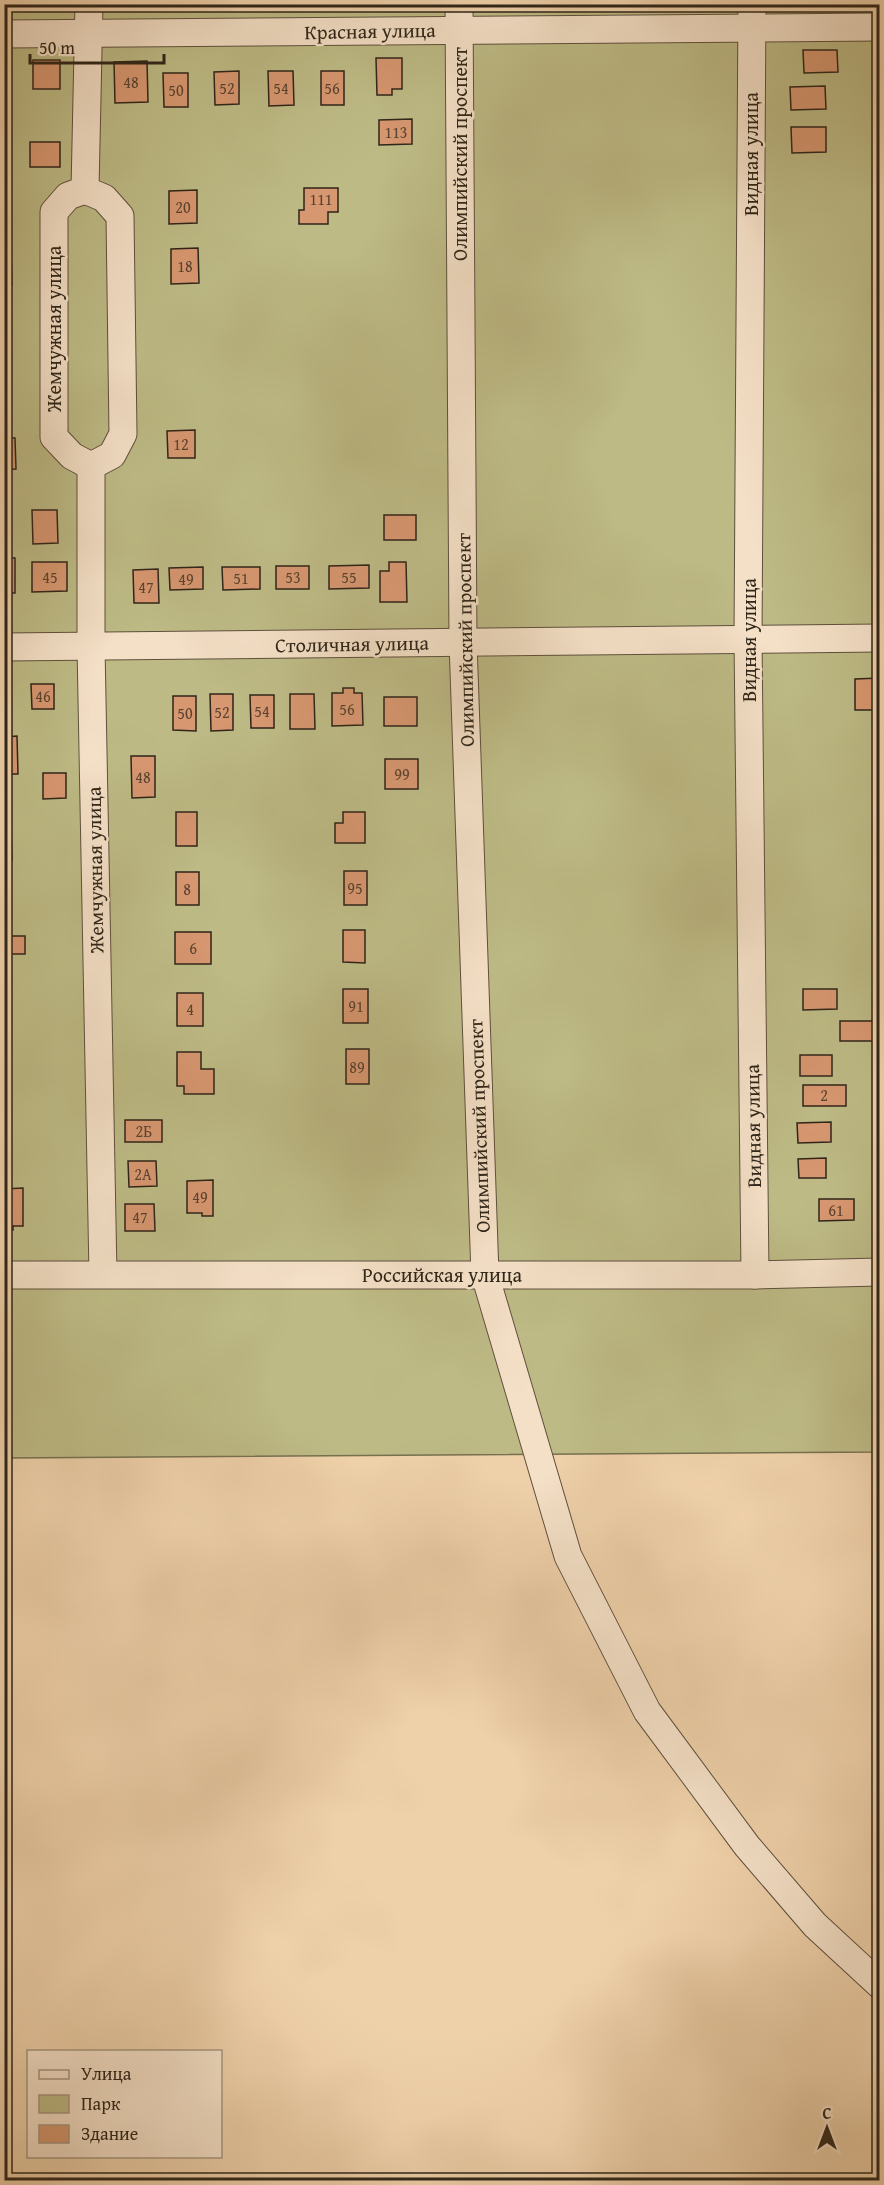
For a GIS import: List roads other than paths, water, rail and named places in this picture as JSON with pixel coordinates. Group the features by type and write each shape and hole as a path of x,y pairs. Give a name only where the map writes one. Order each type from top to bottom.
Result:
{"street":[{"path":"89,4 85,190 104,198 120,216 123,434 112,455 91,466"},
{"name":"Красная улица","path":"4,34 90,33 460,17 752,16 879,27"},
{"name":"Видная улица","path":"752,16 748,639 755,1275"},
{"name":"Олимпийский проспект","path":"460,17 463,642 484,1275 568,1556 647,1711 755,1855 815,1925 879,1985"},
{"name":"Жемчужная улица","path":"85,190 68,196 54,212 54,437 72,456 91,466 91,647 103,1274"},
{"name":"Столичная улица","path":"4,648 879,639"},
{"name":"Российская улица","path":"4,1275 755,1275 879,1272"}]}
